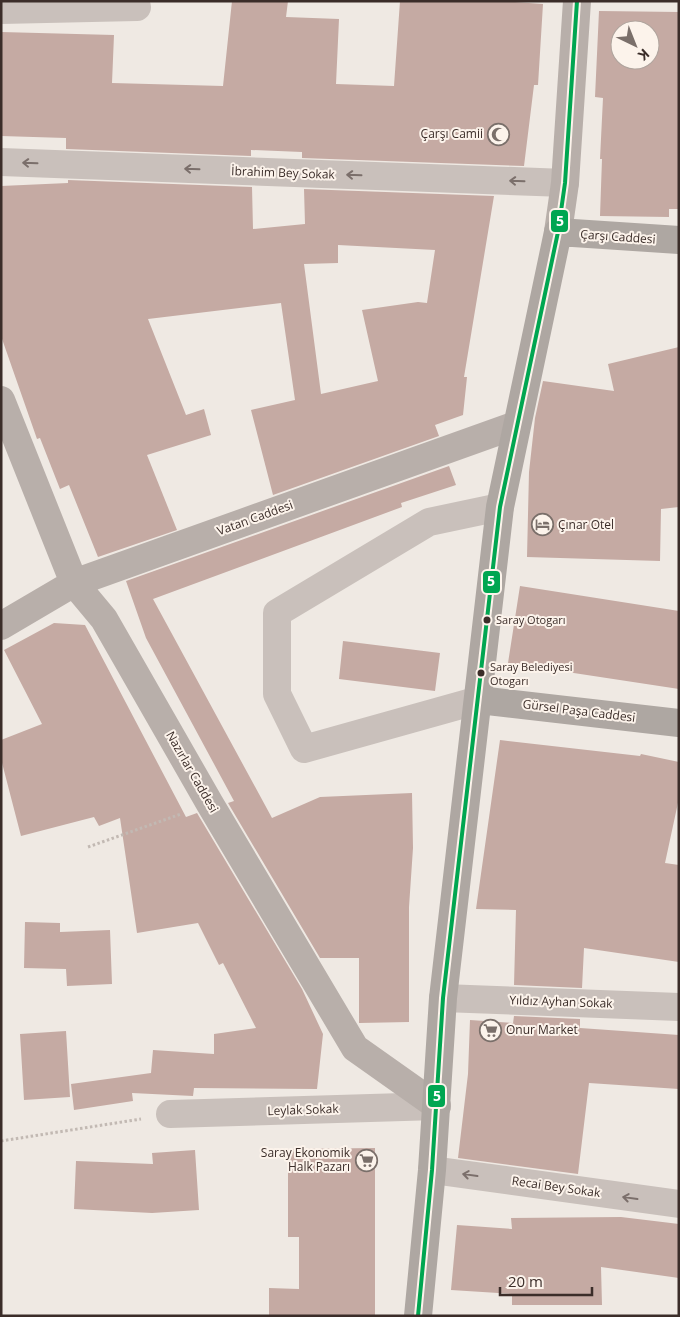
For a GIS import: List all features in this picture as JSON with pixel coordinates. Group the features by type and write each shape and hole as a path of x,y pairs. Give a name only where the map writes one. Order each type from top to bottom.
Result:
{"highway":[{"name":"Çarşı Caddesi","path":"558,232 679,240"},
{"path":"418,1316 432,1170 443,998 500,507 558,232"},
{"name":"Gürsel Paşa Caddesi","path":"479,700 679,723"}],"main road":[{"path":"558,232 566,183 577,1"},
{"name":"Nazırlar Caddesi","path":"1,400 74,583 104,619 210,804 355,1048 437,1106"},
{"name":"Vatan Caddesi","path":"1,626 74,583 516,425"}],"street":[{"path":"1,10 137,7"},
{"name":"İbrahim Bey Sokak","path":"1,162 566,183"},
{"path":"479,700 304,750 277,694 277,613 429,522 500,507"},
{"name":"Yıldız Ayhan Sokak","path":"443,998 679,1006"},
{"name":"Leylak Sokak","path":"170,1114 437,1106"},
{"name":"Recai Bey Sokak","path":"432,1170 679,1204"}],"path":[{"path":"88,847 210,804"},
{"path":"1,1141 170,1114"}],"building":[{"path":"232,1 288,1 286,17 339,19 336,84 394,86 400,1 500,1 543,4 538,85 534,85 524,166 302,158 302,152 251,150 251,156 66,149 66,138 1,136 1,32 114,35 112,83 223,86"},
{"path":"599,11 679,12 679,209 669,209 669,217 600,216 603,98 595,97"},
{"path":"68,180 252,187 253,229 305,224 304,189 494,196 464,377 467,377 463,415 435,425 439,436 273,495 251,410 295,400 281,303 148,319 186,415 204,409 211,435 147,455 177,530 98,557 69,485 60,489 40,438 37,439 1,336 1,186 68,183","holes":["338,245 435,250 427,303 418,302 362,310 378,381 321,394 304,264 338,263"]},
{"path":"679,347 679,507 661,509 660,561 527,557 529,472 535,418 543,381 614,391 608,364"},
{"path":"449,466 456,485 401,503 402,507 153,599 272,818 320,797 412,793 413,848 409,907 409,1022 359,1023 359,958 320,958 228,803 234,801 146,638 126,581"},
{"path":"520,586 679,611 679,689 508,663"},
{"path":"54,623 85,625 186,817 197,813 302,989 323,1034 317,1089 194,1088 193,1096 132,1093 133,1101 74,1110 71,1084 151,1073 153,1050 214,1054 214,1034 256,1028 223,963 219,965 198,923 137,933 120,818 99,826 94,817 21,836 1,759 1,740 42,724 4,650"},
{"path":"343,641 440,653 435,691 339,679"},
{"path":"500,740 640,756 641,754 679,762 679,798 665,863 679,865 679,962 584,948 582,988 514,985 516,910 476,909"},
{"path":"25,922 60,923 60,932 110,930 112,984 67,986 66,969 24,968"},
{"path":"514,1016 580,1019 580,1028 679,1035 679,1089 589,1083 578,1174 458,1158 468,1074 470,1020 513,1023"},
{"path":"66,1031 70,1097 24,1100 20,1034"},
{"path":"375,1148 375,1316 269,1316 269,1288 299,1289 299,1237 288,1237 288,1149"},
{"path":"195,1150 199,1210 152,1213 74,1209 76,1161 153,1164 152,1153"},
{"path":"621,1217 679,1224 679,1278 601,1267 602,1305 512,1305 512,1294 451,1290 457,1225 512,1229 511,1218"}],"transit line":[{"name":"5","path":"418,1316 432,1170 443,998 500,507 558,232 565,183 577,1"}],"place":[{"name":"Çarşı Camii","path":"499,134"},
{"name":"Çınar Otel","path":"542,525"},
{"name":"Saray Otogarı","path":"487,620"},
{"name":"Saray Belediyesi Otogarı","path":"481,673"},
{"name":"Onur Market","path":"490,1030"},
{"name":"Saray Ekonomik Halk Pazarı","path":"366,1160"}]}
